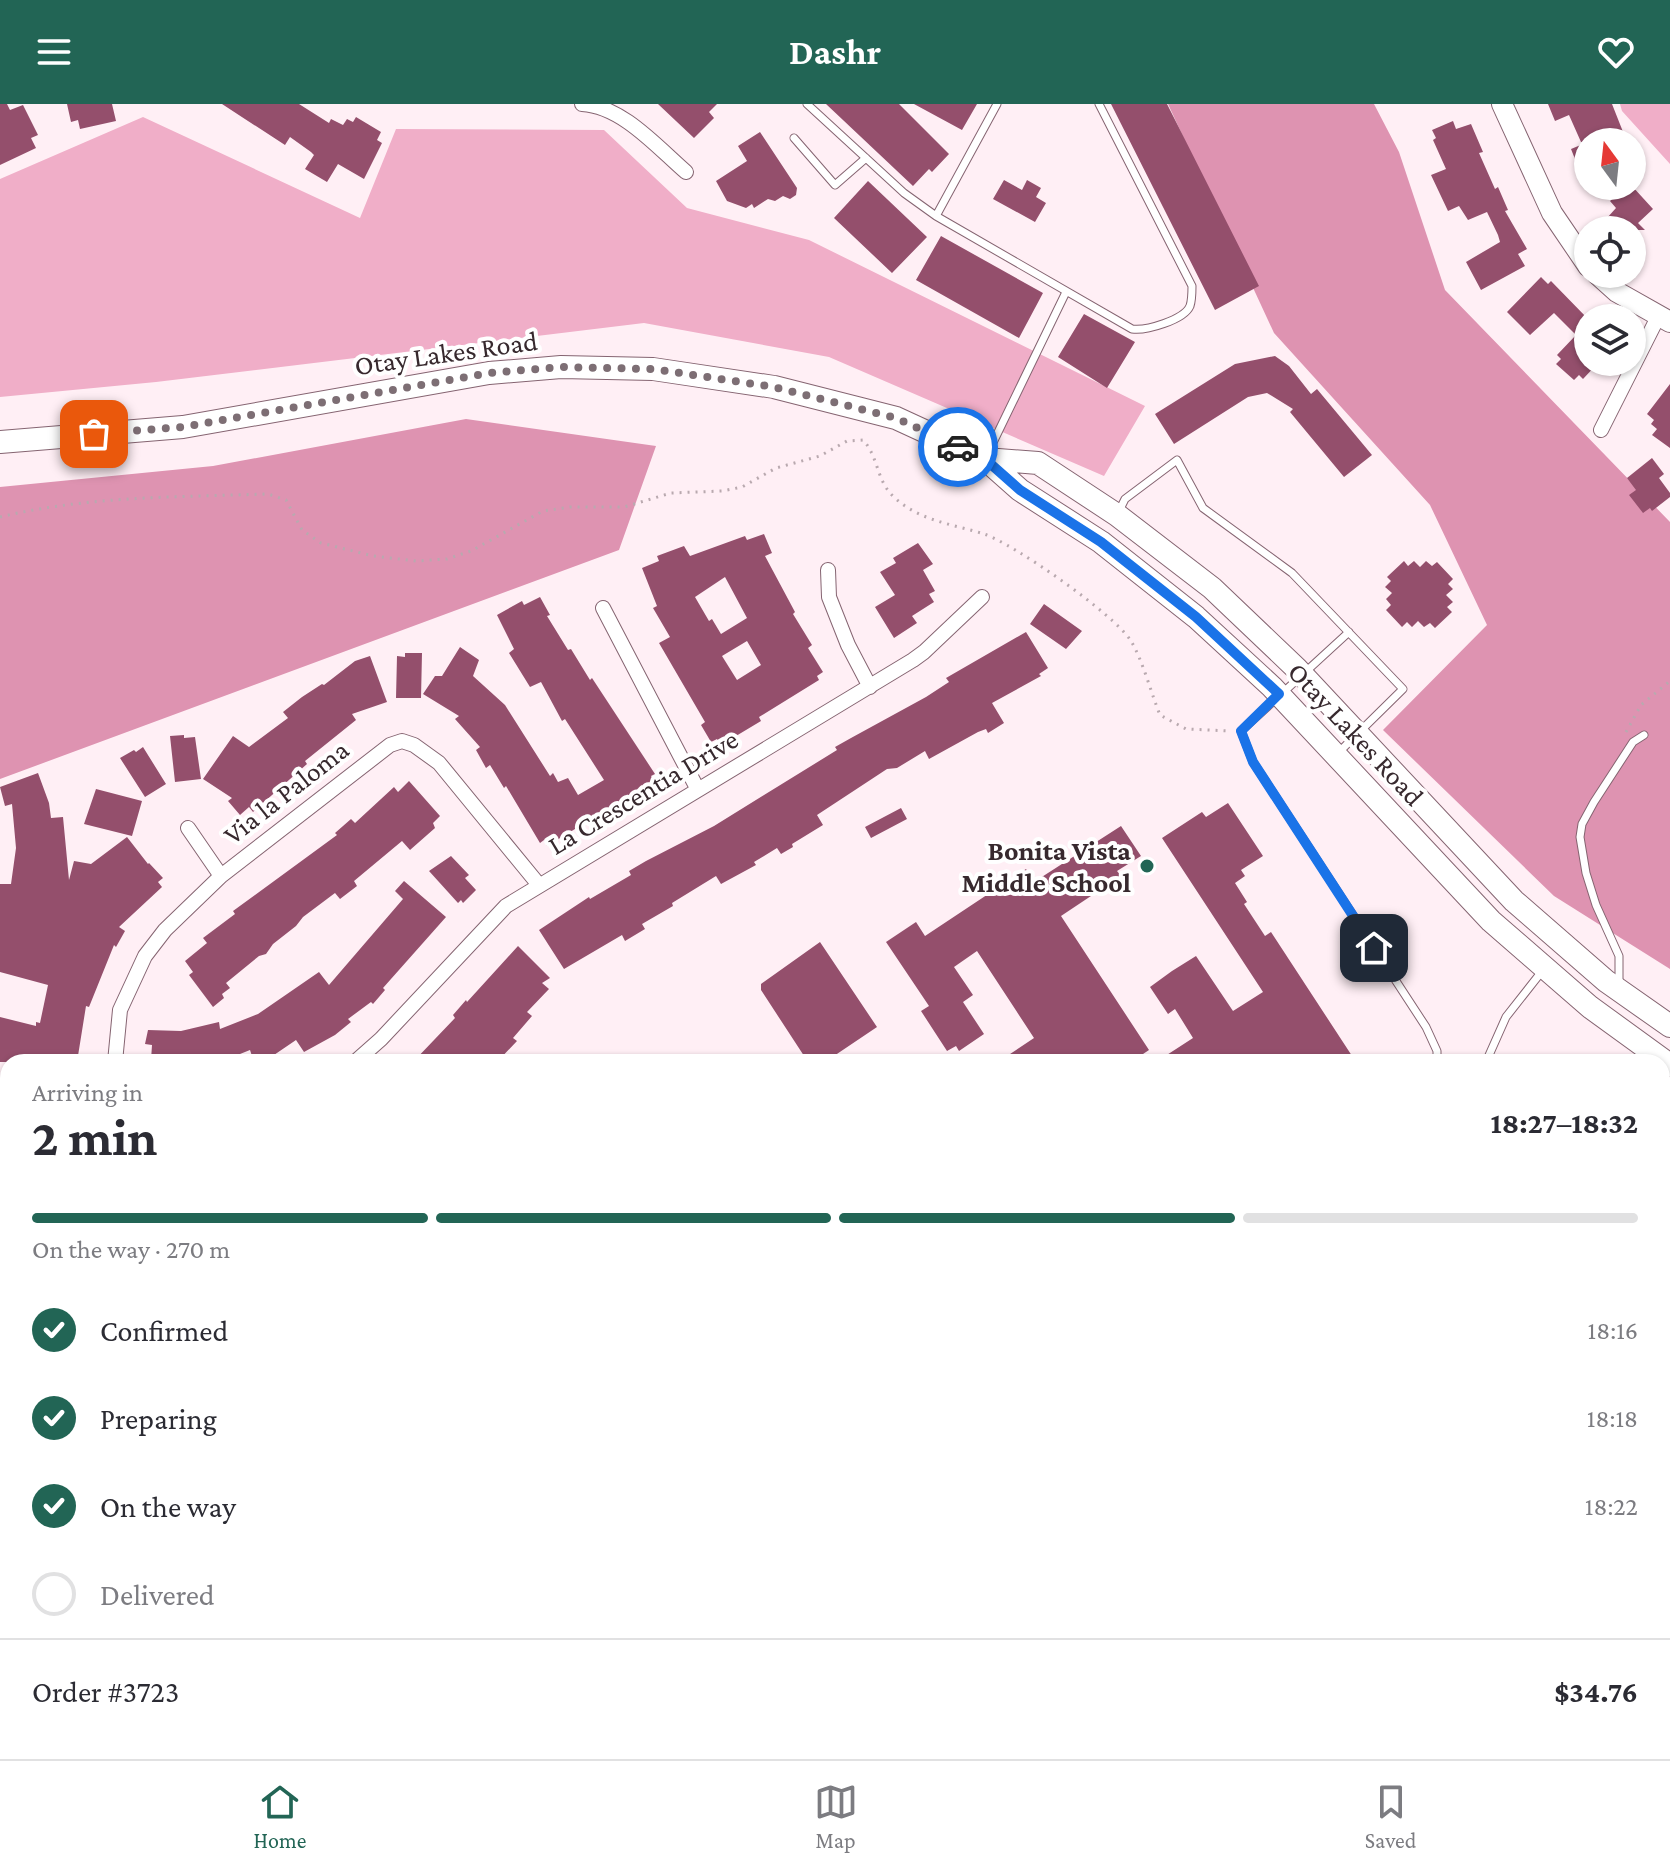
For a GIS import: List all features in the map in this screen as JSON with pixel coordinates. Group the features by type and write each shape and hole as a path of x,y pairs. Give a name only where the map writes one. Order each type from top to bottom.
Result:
{"main road":[{"name":"Otay Lakes Road","path":"0,442 183,427 489,373 576,368 653,369 774,387 896,418 985,459 1020,490 1101,542 1196,617 1279,694 1491,921 1590,1007 1655,1054"},
{"name":"Otay Lakes Road","path":"985,459 1038,463 1117,515 1212,588 1303,675 1514,901 1619,990 1670,1026"}],"street":[{"path":"582,104 596,105 622,118 686,172"},
{"path":"1502,104 1552,213 1574,245"},
{"path":"1601,430 1664,320 1613,288"},
{"path":"828,570 829,597 848,645 870,687"},
{"name":"La Crescentia Drive","path":"364,1054 506,906 924,652 982,597"},
{"path":"603,608 698,790"},
{"name":"Via la Paloma","path":"116,1054 120,1010 145,956 165,930 221,876 390,745 402,741 414,745 439,763 539,885"},
{"path":"188,828 221,876"}],"lane":[{"path":"807,104 904,193 936,216 1132,329 1144,331 1183,315 1190,306 1192,286 1099,104"},
{"path":"936,216 997,104"},
{"path":"794,138 835,185 866,158"},
{"path":"985,459 1066,292"},
{"path":"1117,515 1125,499 1177,460 1203,508 1292,573 1403,689 1336,755"},
{"path":"1349,632 1241,731 1253,762 1426,1027 1437,1054"},
{"path":"1619,990 1619,956 1596,905 1586,873 1580,837 1582,824 1594,802 1633,742 1644,735"},
{"path":"1490,1054 1506,1017 1545,968"}],"path":[{"path":"0,517 38,508 149,498 268,494 286,500 302,530 321,543 373,556 416,561 447,559 471,551 543,511 570,507 624,507 671,493 742,487 776,468 820,456 847,441 863,440 873,451 881,481 895,499 933,521 986,534 1020,552 1098,608 1131,640 1160,715 1186,729 1241,731"},
{"path":"1626,753 1622,742 1627,727 1641,705 1670,681"}],"shaded area":[{"path":"1168,104 1374,104 1399,152 1445,290 1670,522 1670,969 1554,896 1383,730 1487,625 1430,505 1274,333"},
{"path":"1620,104 1670,104 1670,164 1646,138 1646,128 1637,128 1622,111"},
{"path":"143,117 360,218 396,129 604,130 687,208 809,240 1145,406 1104,476 829,357 644,323 156,382 0,397 0,179"},
{"path":"466,419 656,446 619,550 0,779 0,487 213,466"}],"building":[{"path":"0,104 7,104 10,110 23,105 38,135 31,138 36,148 0,165"},
{"path":"67,104 112,104 116,121 80,129 78,120 71,122"},
{"path":"222,104 299,104 329,123 331,119 343,125 347,119 353,122 356,117 381,132 377,140 382,143 364,179 338,164 327,182 305,169 314,155 311,152 290,137 285,145"},
{"path":"658,104 717,104 709,112 714,118 694,138"},
{"path":"826,104 899,104 949,154 913,186"},
{"path":"914,104 977,104 962,130"},
{"path":"1111,104 1167,104 1259,286 1215,310"},
{"path":"1548,104 1612,104 1621,128 1575,128 1569,115 1555,121"},
{"path":"1453,121 1456,129 1471,124 1483,152 1479,153 1495,189 1498,187 1508,210 1505,211 1527,249 1518,254 1525,266 1481,290 1466,262 1500,242 1498,235 1487,212 1468,220 1459,206 1448,211 1431,175 1446,169 1433,140 1436,138 1432,130"},
{"path":"760,132 797,188 796,195 790,199 783,196 775,201 768,199 754,208 752,204 746,208 727,201 716,181 747,161 738,146"},
{"path":"1004,180 1022,190 1027,180 1041,188 1036,197 1046,203 1035,222 993,199"},
{"path":"868,181 927,237 892,273 834,218"},
{"path":"1645,200 1653,209 1646,216 1609,216 1616,208 1610,201"},
{"path":"941,236 1043,293 1019,338 916,280"},
{"path":"1541,277 1548,284 1551,281 1574,305 1574,333 1554,313 1530,335 1507,312"},
{"path":"1084,314 1135,342 1107,388 1058,357"},
{"path":"1574,337 1574,376 1578,376 1574,380 1556,364 1561,359 1557,355"},
{"path":"1275,356 1289,366 1311,394 1317,389 1372,455 1344,477 1290,412 1293,409 1267,393 1248,397 1174,444 1155,414 1235,364"},
{"path":"1670,384 1670,448 1652,435 1657,429 1651,424 1654,420 1647,414"},
{"path":"1652,458 1664,474 1659,478 1670,497 1652,511 1650,508 1643,513 1629,495 1636,490 1627,478"},
{"path":"764,534 772,553 765,556 812,645 808,648 823,672 817,676 819,680 721,745 717,739 711,742 701,725 705,722 659,643 670,637 653,608 657,606 642,568 659,561 657,556 684,546 690,556 745,536 747,540","holes":["725,577 747,618 721,634 695,597","747,641 761,665 737,680 722,656"]},
{"path":"918,543 933,564 923,570 935,591 929,594 934,602 912,616 917,623 894,638 875,607 895,595 880,572 896,563 893,558"},
{"path":"1404,561 1408,566 1414,561 1420,567 1426,561 1432,566 1437,562 1453,579 1448,584 1453,589 1446,595 1453,602 1447,607 1452,612 1435,628 1430,623 1424,627 1418,621 1412,627 1407,622 1402,627 1386,610 1391,605 1386,599 1392,593 1385,587 1391,581 1387,577"},
{"path":"540,597 550,615 547,616 568,650 571,649 590,680 592,678 655,774 651,776 654,781 547,846 544,840 540,843 490,765 486,768 476,750 480,747 455,719 459,716 423,694 435,676 442,676 460,647 479,660 473,676 505,705 550,776 553,773 558,782 568,778 578,795 604,780 565,719 562,721 541,682 530,687 509,653 514,649 497,615 522,601 524,605"},
{"path":"1044,604 1082,631 1066,649 1030,624"},
{"path":"1026,632 1048,668 1039,674 1041,676 992,703 1004,723 988,733 986,729 978,732 929,759 925,751 897,768 887,769 817,815 823,825 792,844 793,847 781,854 777,848 754,862 756,865 721,884 716,876 642,924 645,929 625,941 622,935 564,969 539,930 589,897 631,875 629,871 714,826 837,750 835,747 926,697 949,682 946,678"},
{"path":"405,653 422,653 421,698 396,698 397,656 405,657"},
{"path":"370,656 387,702 352,714 356,720 305,761 307,764 253,812 249,807 240,815 228,801 232,798 203,779 233,736 249,747 288,718 283,712 302,697 324,685 355,661"},
{"path":"184,735 184,738 195,737 201,779 175,782 170,736"},
{"path":"143,747 166,784 145,797 120,758"},
{"path":"38,773 51,818 63,817 69,880 74,861 91,864 127,837 163,878 158,882 162,887 119,927 125,931 116,947 114,945 89,1007 86,1006 78,1054 0,1054 0,1017 36,1026 36,1022 40,1023 48,985 0,972 0,884 11,884 16,848 12,804 5,806 0,787"},
{"path":"409,781 440,816 433,823 435,828 410,850 402,841 354,881 357,886 340,899 335,893 303,917 266,954 259,956 226,983 230,988 213,1007 189,975 193,972 185,961 207,943 203,938 235,914 233,911 337,835 335,833 351,819 355,823 394,787 398,792"},
{"path":"96,789 142,801 132,836 84,824"},
{"path":"1228,803 1263,856 1241,870 1245,876 1235,883 1247,902 1244,904 1265,936 1271,932 1351,1054 1168,1054 1193,1038 1175,1009 1168,1014 1150,987 1172,971 1196,956 1233,1011 1263,992 1162,838 1202,812 1206,817"},
{"path":"901,808 907,819 871,838 865,827"},
{"path":"1121,826 1141,856 1117,871 1121,876 1061,916 1149,1050 1143,1054 1010,1054 1034,1038 977,951 954,967 973,995 963,1002 984,1034 959,1051 956,1046 947,1051 921,1011 929,1006 886,942 916,922 925,936 1026,869 1034,882"},
{"path":"451,856 469,875 465,878 476,890 463,903 461,900 458,903 429,871"},
{"path":"404,881 446,917 383,988 385,990 373,1004 371,1002 348,1019 351,1022 335,1035 304,1052 296,1040 275,1054 251,1054 250,1050 240,1054 151,1054 152,1045 145,1044 148,1030 181,1031 219,1022 220,1029 258,1014 319,972 329,985 403,899 395,891"},
{"path":"820,942 877,1027 837,1054 803,1054 761,990 761,984"},
{"path":"518,946 550,978 542,983 549,989 527,1012 532,1016 513,1038 517,1041 505,1054 421,1054"}],"way so far":[{"path":"94,434 183,427 489,373 561,367 653,369 774,387 896,418 958,447"}],"place":[{"name":"Bonita Vista Middle School","path":"1147,866"}],"route":[{"path":"958,447 985,459 1020,490 1101,542 1196,617 1279,694 1241,731 1253,762 1374,948"}]}
